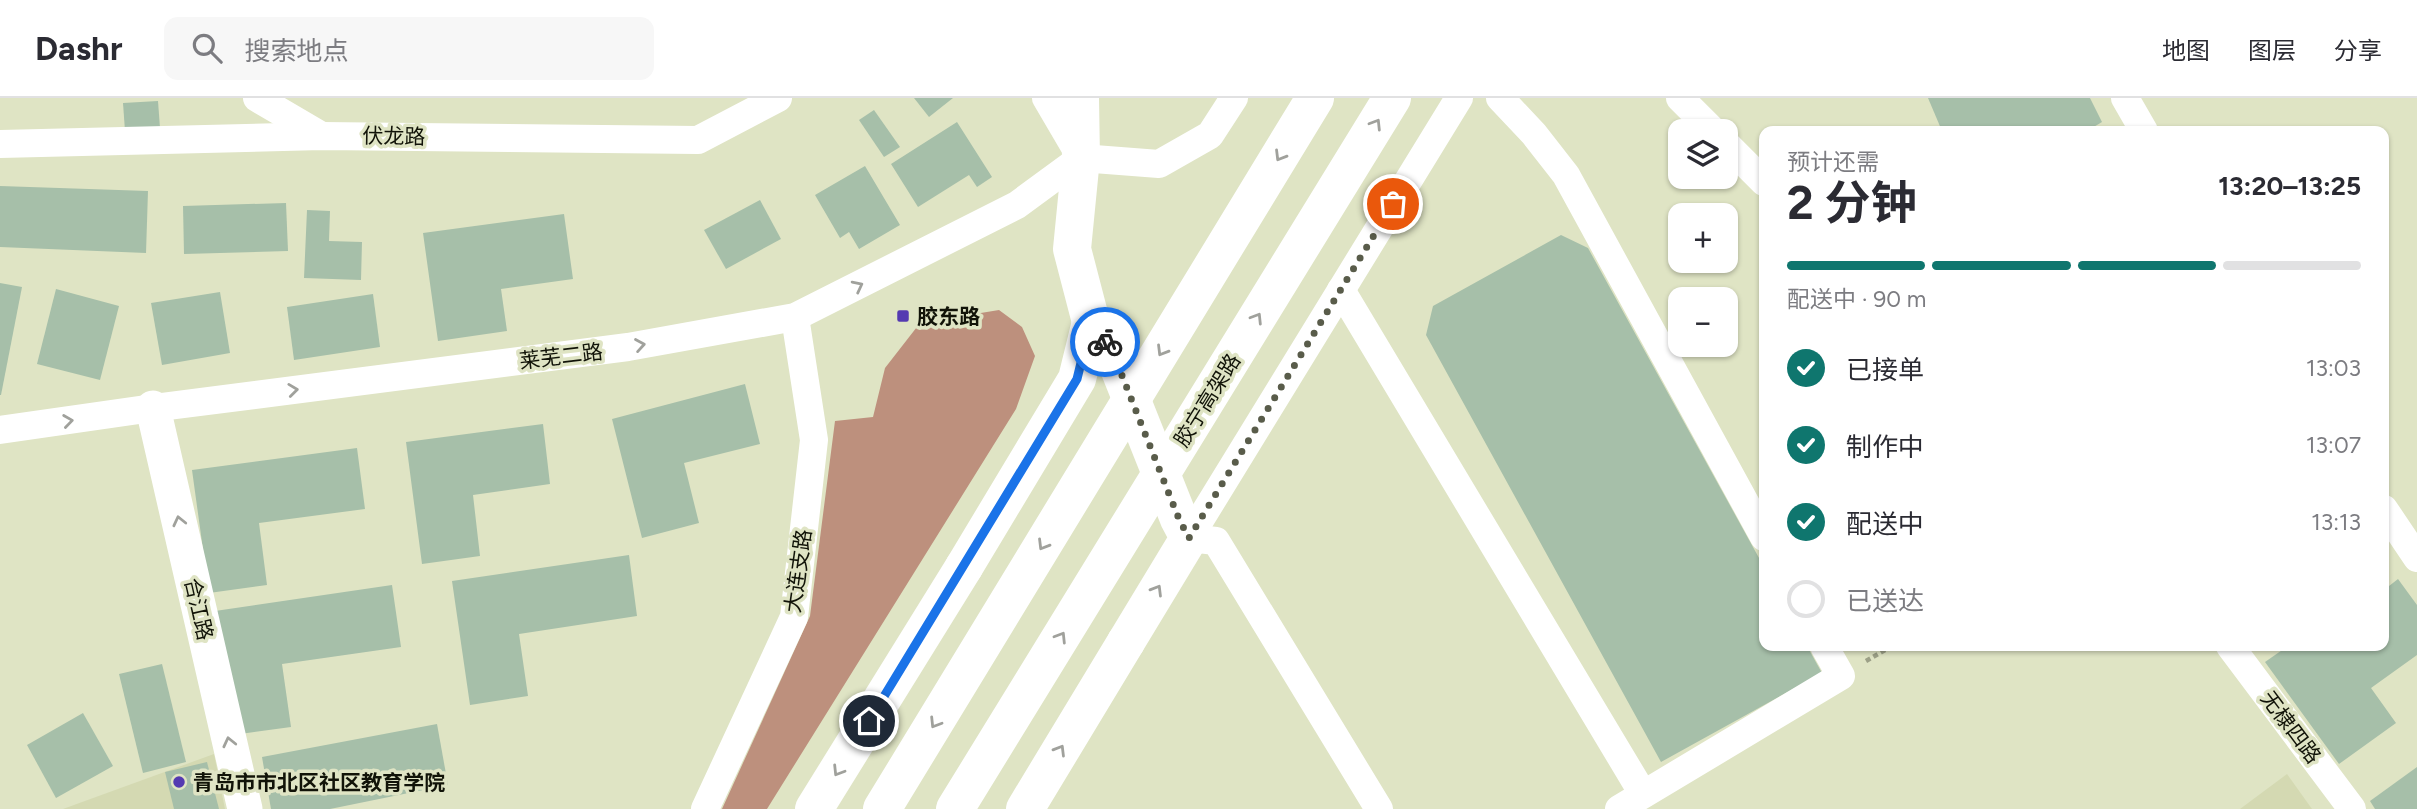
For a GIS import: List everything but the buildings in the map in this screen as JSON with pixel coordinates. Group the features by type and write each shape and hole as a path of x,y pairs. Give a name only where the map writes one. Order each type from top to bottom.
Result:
{"main road":[{"path":"1025,809 1126,642 1184,528 1115,358 1091,322 1072,249 1081,158 1080,98"},
{"path":"882,809 1315,98"},
{"name":"胶宁高架路","path":"955,809 1392,98"},
{"path":"814,809 1077,379 1091,322"}],"street":[{"path":"257,98 322,136"},
{"name":"伏龙路","path":"0,144 322,136 698,140 778,98"},
{"path":"1046,98 1081,158 1159,164 1210,135 1234,98"},
{"path":"1379,809 1216,541 1184,528 1341,290 1459,98"},
{"path":"1500,98 1534,134 1566,175 1759,528"},
{"path":"1680,98 1701,119"},
{"path":"2125,98 2141,126"},
{"path":"1738,156 1759,178"},
{"name":"莱芜二路","path":"0,430 628,348 795,317 1017,205 1081,158"},
{"path":"1341,290 1643,794"},
{"name":"大连支路","path":"705,809 794,617 814,440 795,317"},
{"name":"合江路","path":"153,408 245,809"},
{"path":"2389,516 2417,558"},
{"path":"1619,809 1841,676 1827,651"},
{"name":"无棣四路","path":"2234,651 2352,809"}],"shaded area":[{"path":"999,310 1022,327 1035,356 1016,409 767,809 722,809 810,616 835,421 873,417 885,368 920,323"},
{"name":"青岛市市北区社区教育学院","path":"214,754 225,809 63,809"},
{"path":"2287,774 2312,809 2240,809"}],"way so far":[{"path":"1105,342 1115,358 1189,538 1393,204"}],"place":[{"name":"胶东路","path":"903,316"},
{"name":"青岛市市北区社区教育学院","path":"179,782"}],"route":[{"path":"869,721 1077,379 1091,322 1105,342"}]}
